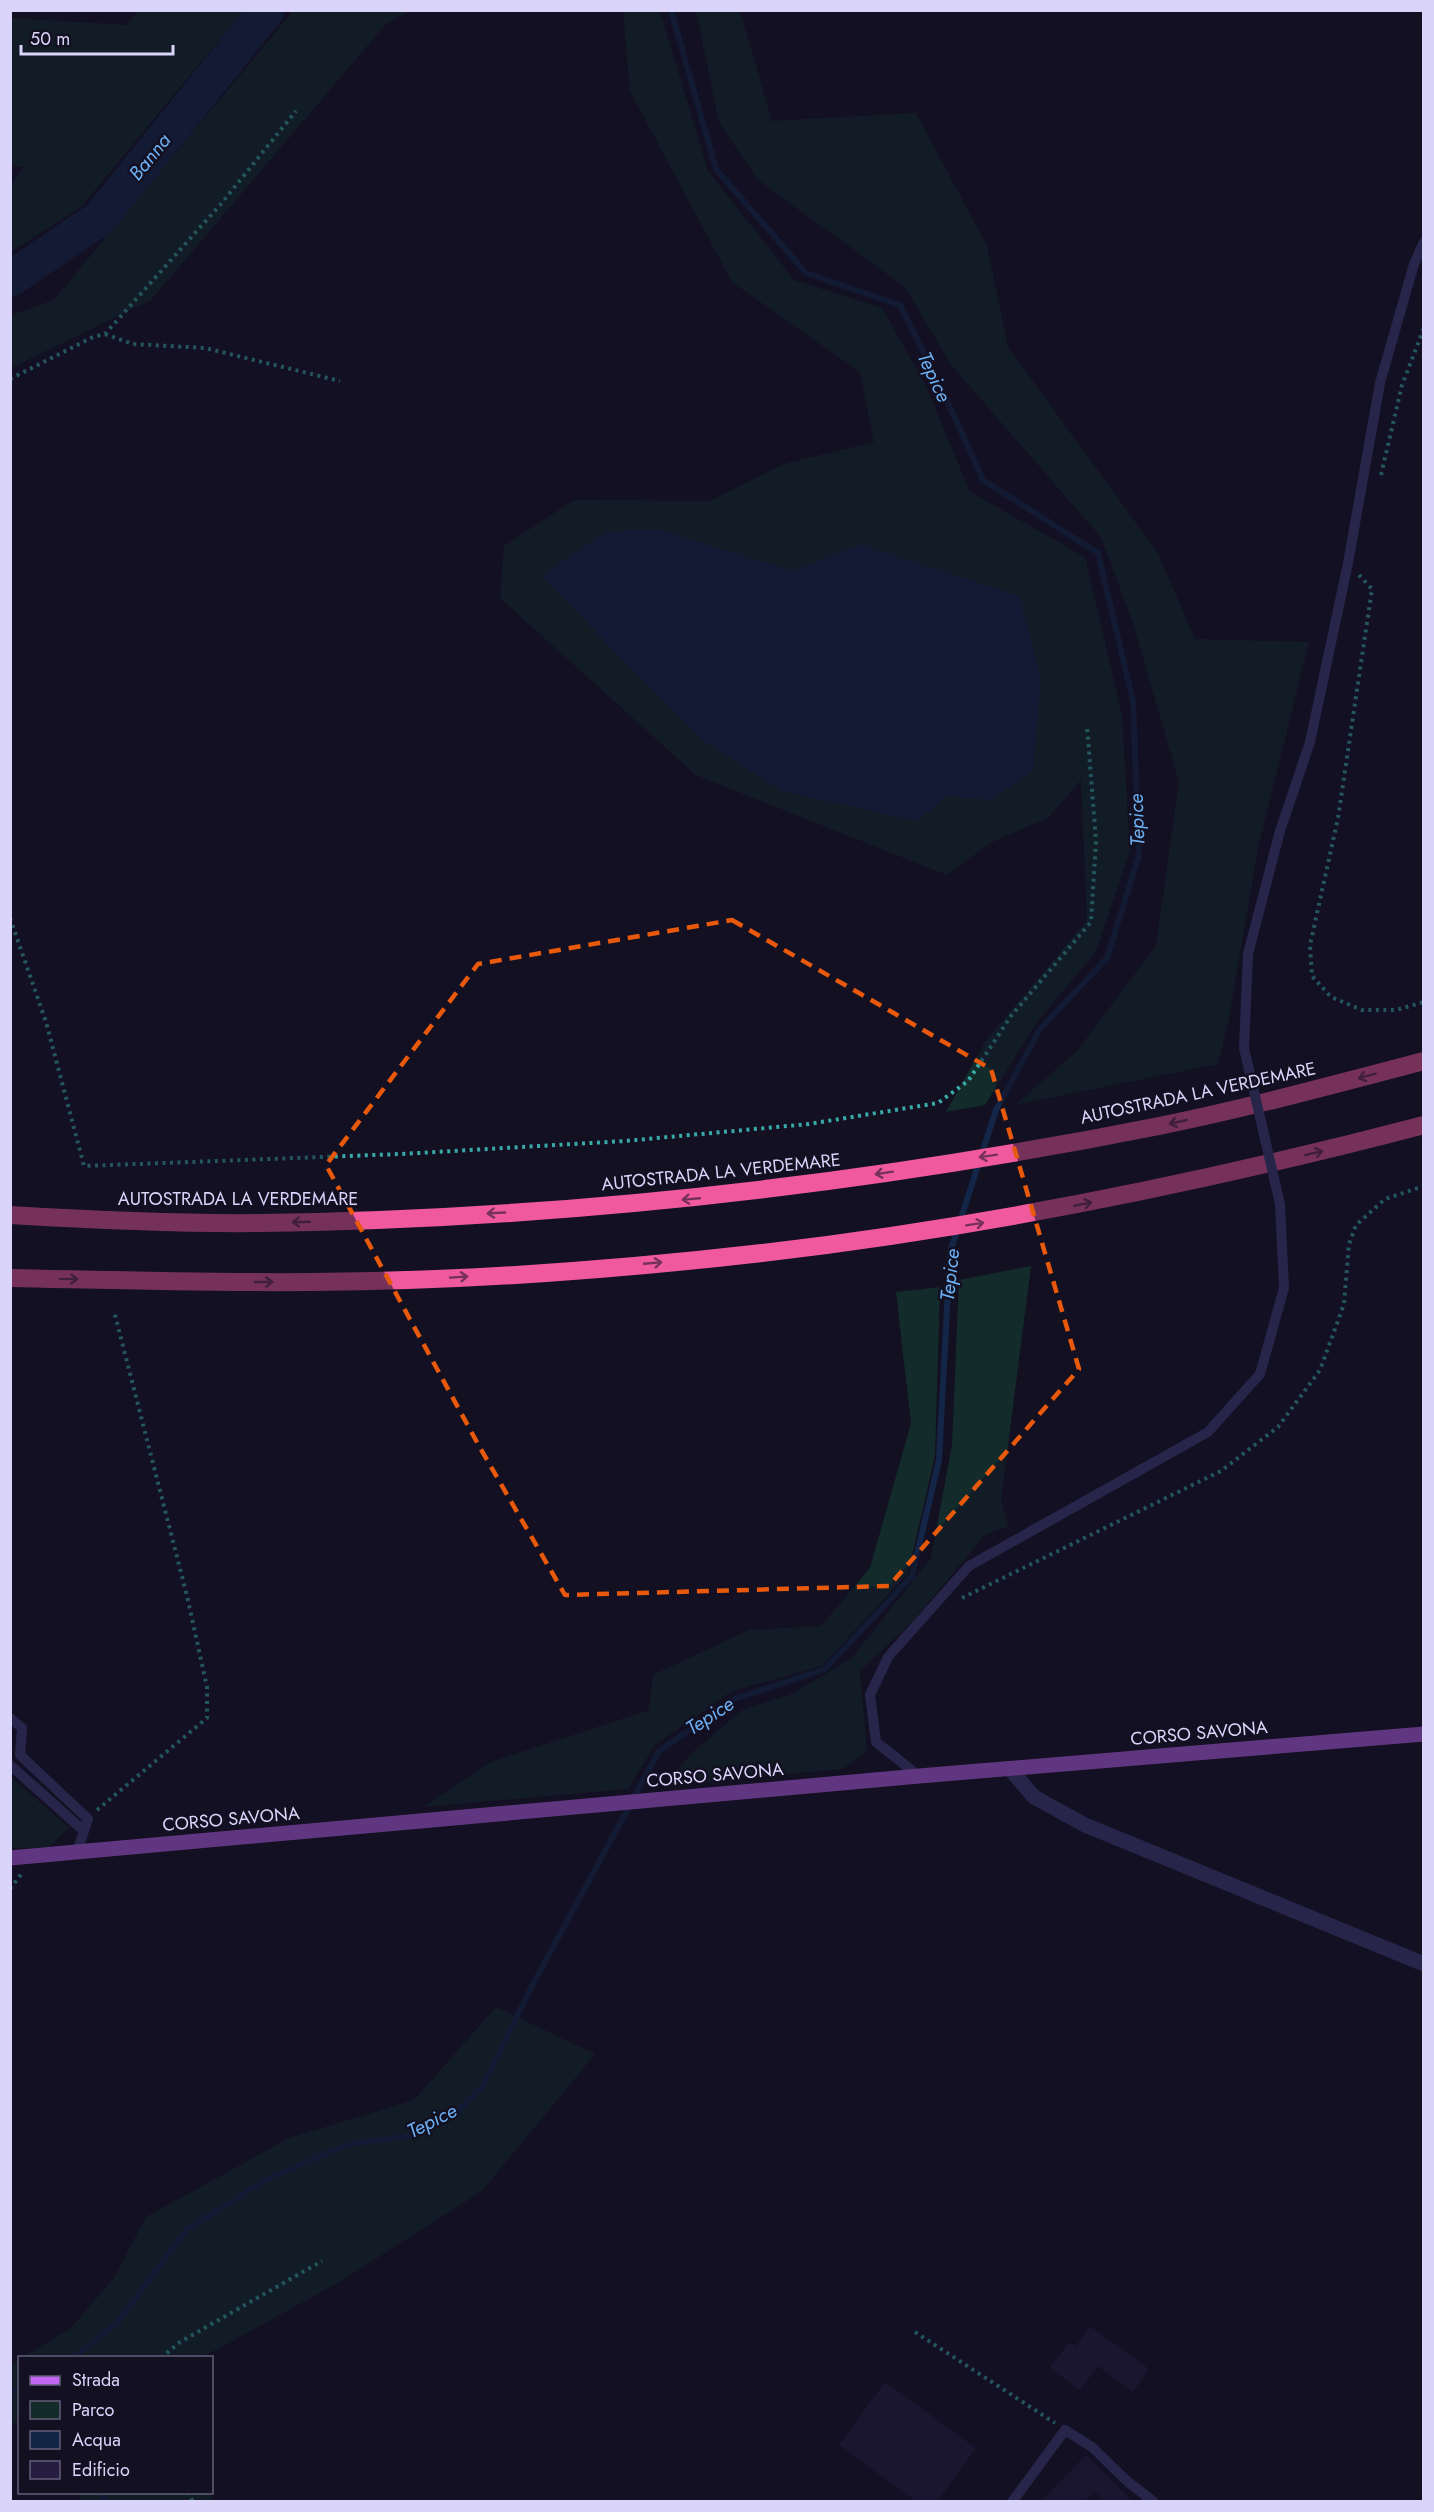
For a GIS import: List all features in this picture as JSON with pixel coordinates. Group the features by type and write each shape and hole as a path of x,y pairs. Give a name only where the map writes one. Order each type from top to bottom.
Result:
{"highway":[{"name":"AUTOSTRADA LA VERDEMARE","path":"10,1215 113,1221 260,1223 497,1213 710,1197 843,1180 1160,1126 1312,1091 1424,1061"},
{"path":"10,1278 301,1282 430,1279 759,1254 1025,1216 1169,1187 1424,1125"}],"main road":[{"name":"CORSO SAVONA","path":"10,1858 919,1776 1424,1734"}],"street":[{"path":"1010,1769 1034,1797 1085,1826 1424,1965"}],"lane":[{"path":"919,1776 876,1742 870,1695 888,1657 969,1566 1208,1432 1260,1374 1284,1288 1280,1204 1244,1048 1248,954 1280,831 1310,742 1348,563 1380,383 1414,264 1424,242"},
{"path":"10,1718 22,1728 20,1755 88,1819 77,1852"},
{"path":"10,1765 84,1831"},
{"path":"1012,2502 1065,2430 1092,2447 1127,2481 1154,2502"}],"path":[{"path":"105,334 220,205 296,111"},
{"path":"1379,485 1402,385 1424,328"},
{"path":"10,379 93,337 105,334 133,344 205,348 340,381"},
{"path":"1348,563 1372,589 1338,818 1310,945 1312,976 1331,997 1362,1010 1396,1010 1424,1002"},
{"path":"10,918 46,1022 84,1166 402,1154 625,1141 809,1124 938,1103 968,1081 1011,1016 1091,922 1096,841 1087,726"},
{"path":"88,1819 207,1718 207,1687 187,1596 114,1311"},
{"path":"163,2356 180,2342 322,2261"},
{"path":"915,2332 1065,2430"}],"highlighted area":[{"path":"732,920 991,1069 1079,1369 889,1586 565,1595 479,1446 326,1165 478,964"}],"green space":[{"path":"139,10 243,11 82,206 11,252 11,186 24,167 11,165 11,18 126,25"},
{"path":"293,11 409,11 385,25 151,300 11,368 11,315 54,300"},
{"path":"623,11 660,11 708,171 794,280 882,308 925,384 970,492 1085,557 1122,715 1130,850 1096,951 1035,1025 985,1105 946,1112 985,1042 1087,920 1081,780 1048,818 992,842 947,875 696,775 500,598 504,546 574,500 710,501 784,464 874,442 860,372 732,282 630,91"},
{"path":"696,11 740,11 772,121 916,113 987,246 1008,347 1157,552 1195,639 1309,642 1258,847 1229,1018 1218,1064 1015,1105 1077,1051 1156,946 1179,782 1133,623 1101,537 951,365 905,287 758,180 719,122"},
{"path":"1031,1266 1001,1500 1008,1526 985,1535 912,1622 860,1671 867,1752 842,1769 664,1785 693,1752 742,1710 792,1694 852,1658 931,1558 952,1445 959,1280"},
{"path":"940,1287 935,1456 908,1573 822,1666 732,1691 655,1745 628,1789 423,1807 491,1762 649,1710 653,1675 749,1630 821,1626 870,1568 911,1423 896,1292"},
{"path":"10,1776 69,1828 49,1847 11,1848"},
{"path":"496,2007 595,2054 482,2191 336,2284 205,2356 25,2356 70,2329 114,2278 146,2217 289,2138 414,2100"},
{"path":"18,2361 18,2421 11,2425 11,2365"},
{"path":"77,2494 210,2494 214,2501 81,2501"}],"water":[{"path":"657,529 793,571 860,544 1019,596 1041,679 1033,771 991,800 947,796 917,821 782,791 702,740 541,576 605,532"}],"building":[{"path":"1090,2326 1149,2369 1133,2392 1098,2366 1080,2390 1050,2368 1069,2342 1076,2346"},
{"path":"885,2382 976,2448 937,2502 917,2502 839,2445"},
{"path":"1086,2455 1133,2502 1106,2502 1095,2491 1084,2502 1040,2502"}],"waterway":[{"name":"Banna","path":"10,279 99,219 267,10"},
{"name":"Tepice","path":"75,2356 119,2321 186,2230 266,2180 348,2144 411,2136 457,2112 482,2087 532,1986 659,1751 734,1699 825,1669 912,1576 939,1460 950,1252 996,1110 1040,1029 1107,958 1139,855 1133,701 1098,553 983,480 940,385 900,305 806,273 716,169 671,10"},
{"name":"Tepice","path":"10,2392 18,2389"},
{"path":"101,2494 106,2502"}]}
